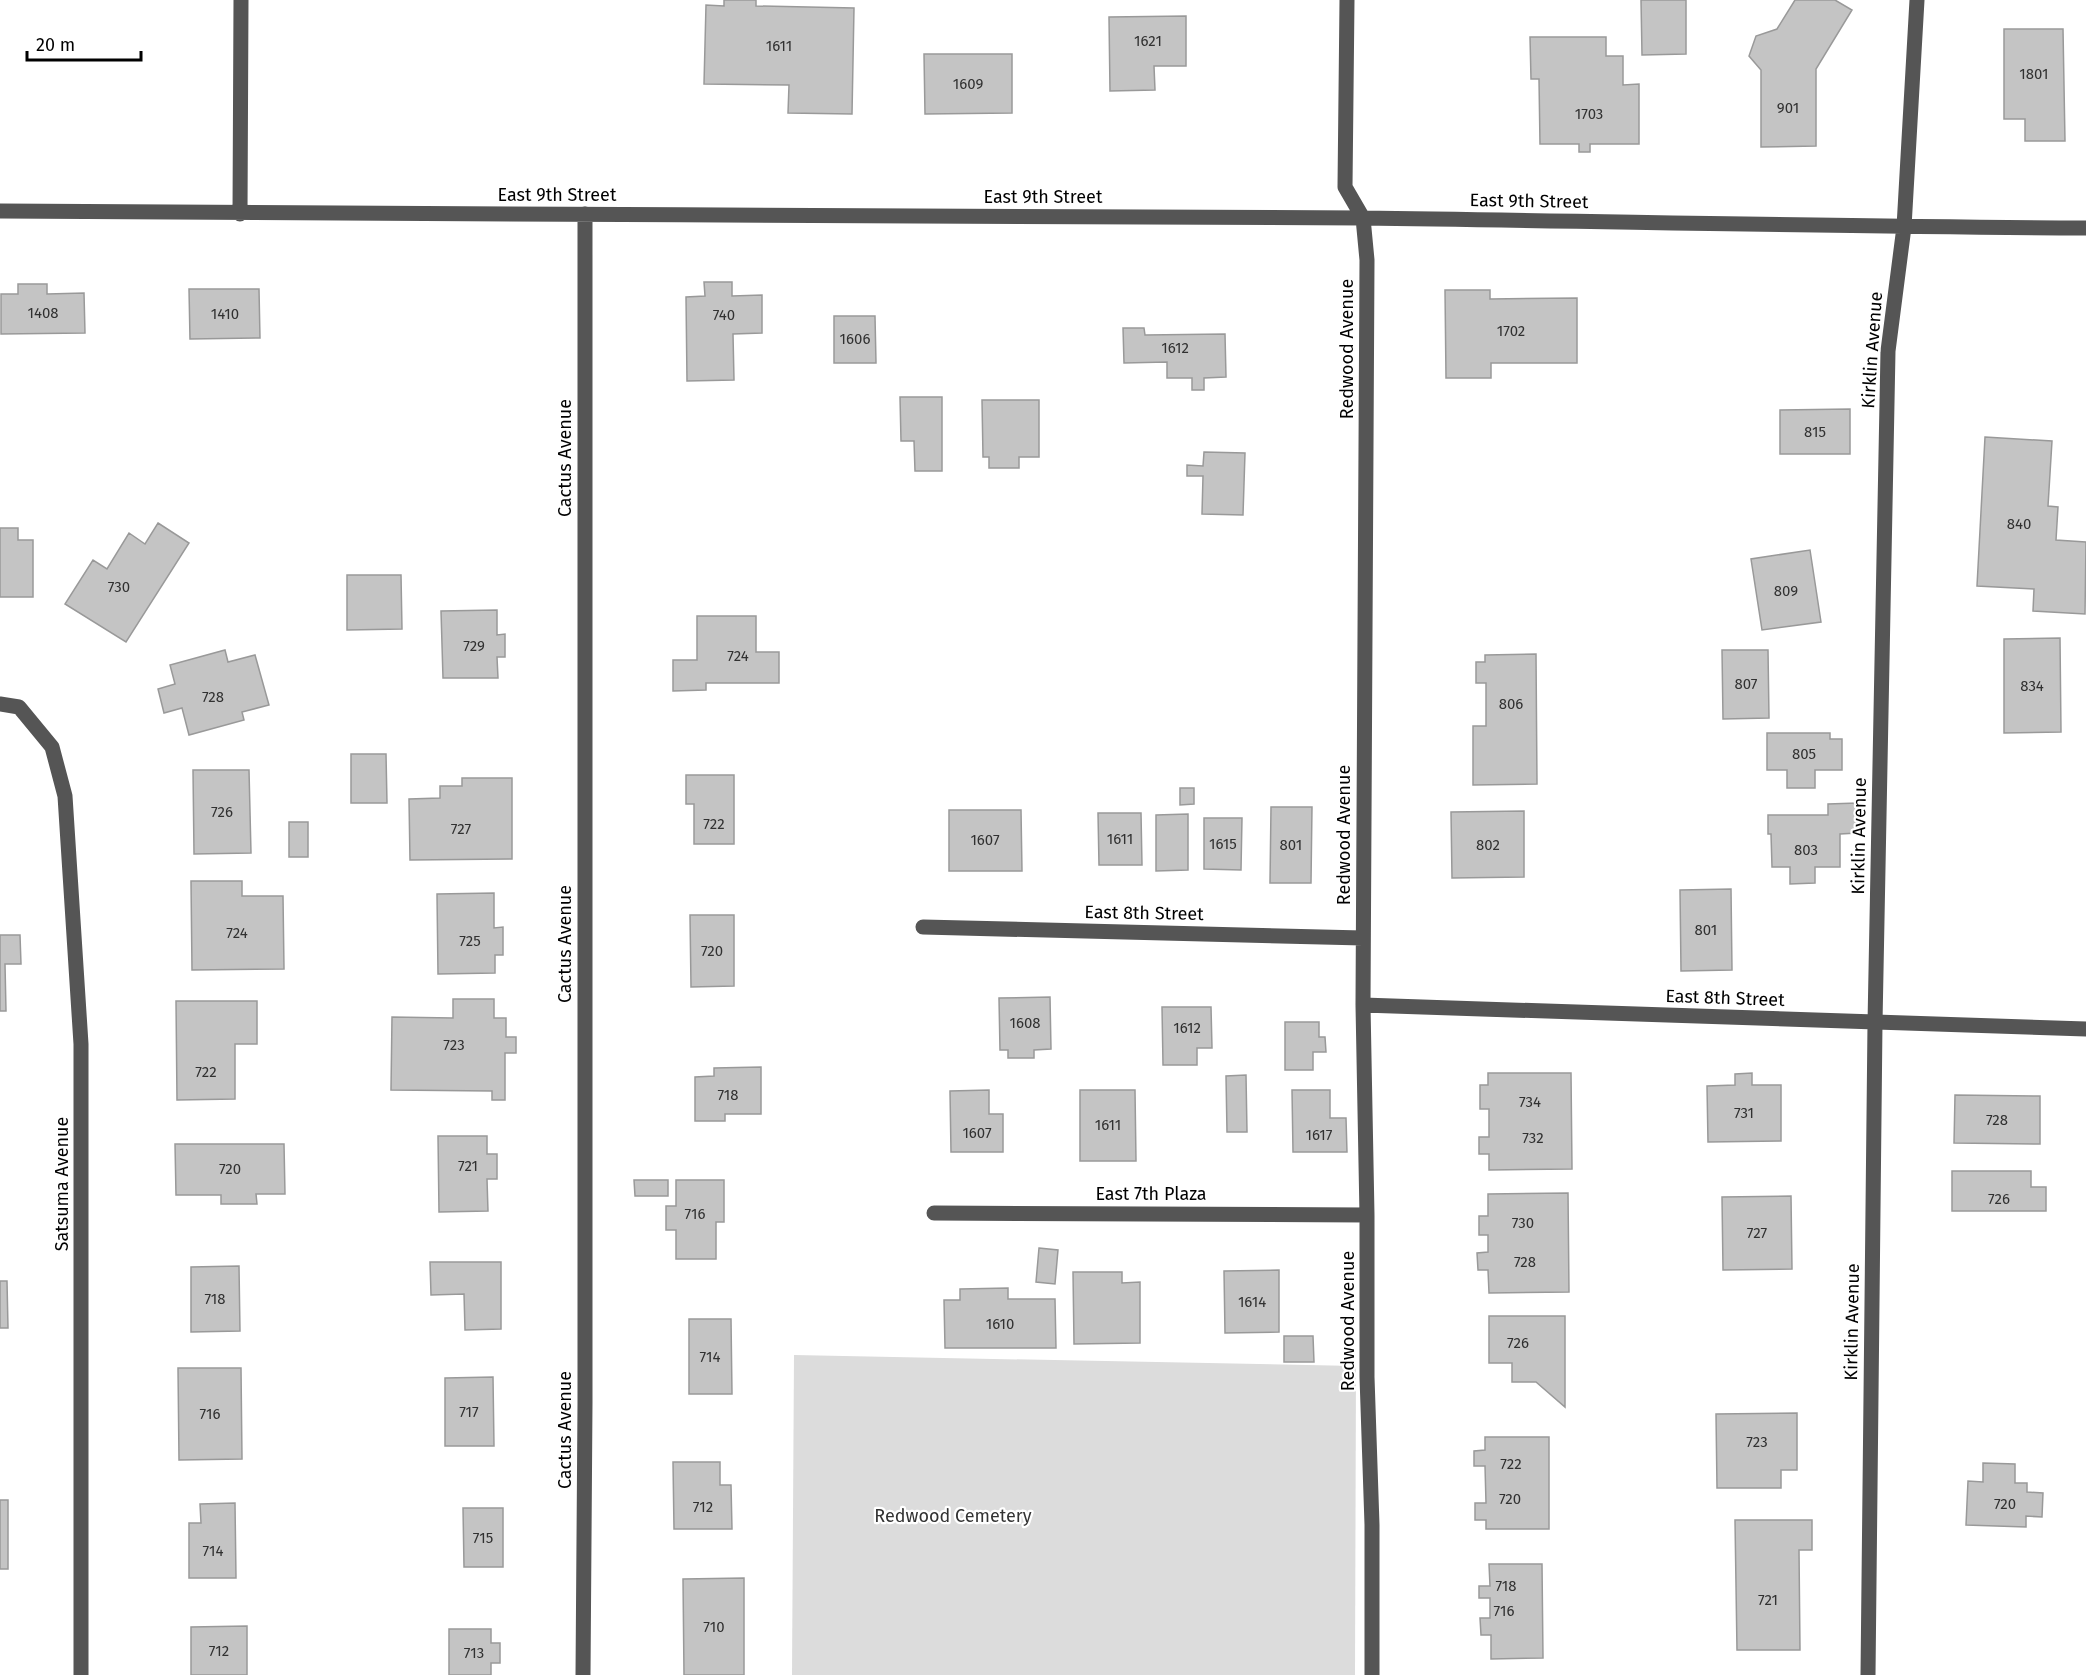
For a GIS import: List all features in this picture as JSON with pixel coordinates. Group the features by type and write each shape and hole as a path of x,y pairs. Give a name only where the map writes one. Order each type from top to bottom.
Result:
{"street":[{"path":"240,214 241,0"},
{"name":"Redwood Avenue","path":"1347,0 1345,187 1363,218 1367,272 1363,1005 1367,1377 1372,1525 1372,1675"},
{"name":"Kirklin Avenue","path":"1868,1675 1875,1023 1888,351 1904,227 1917,0"},
{"name":"East 9th Street","path":"0,211 1363,218 2086,228"},
{"name":"Cactus Avenue","path":"583,1675 585,214"},
{"name":"Satsuma Avenue","path":"0,704 19,707 52,747 64,796 81,1033 81,1675"},
{"name":"East 8th Street","path":"923,927 1363,938"},
{"name":"East 8th Street","path":"1363,1005 2086,1029"},
{"name":"East 7th Plaza","path":"934,1213 1367,1215"}],"green space":[{"name":"Redwood Cemetery","path":"794,1355 1356,1366 1355,1675 792,1675"}],"building":[{"path":"724,0 756,0 756,6 854,8 852,114 788,113 789,85 704,84 706,5 724,6"},
{"path":"1641,0 1686,0 1686,54 1642,55"},
{"path":"1795,0 1835,0 1852,10 1816,69 1816,146 1761,147 1761,70 1749,56 1756,36 1777,29"},
{"path":"1186,16 1186,66 1154,66 1155,90 1110,91 1109,17"},
{"path":"2004,29 2063,29 2065,141 2025,141 2025,119 2004,119"},
{"path":"1530,37 1606,37 1606,56 1623,56 1623,85 1639,84 1639,144 1590,144 1590,152 1579,152 1579,144 1540,144 1539,79 1531,79"},
{"path":"924,54 1012,54 1012,113 925,114"},
{"path":"704,282 732,282 732,296 762,295 762,333 733,334 734,380 687,381 686,297 705,296"},
{"path":"18,284 47,284 47,294 84,293 85,333 1,334 1,294 18,294"},
{"path":"189,289 259,289 260,338 190,339"},
{"path":"1445,290 1490,290 1490,299 1577,298 1577,363 1491,363 1491,378 1446,378"},
{"path":"834,316 875,316 876,363 834,363"},
{"path":"1123,328 1144,328 1145,335 1225,334 1226,377 1204,378 1204,390 1192,390 1192,378 1167,378 1167,362 1124,363"},
{"path":"900,397 942,397 942,471 915,471 914,441 901,441"},
{"path":"982,400 1039,400 1039,457 1019,457 1019,468 989,468 989,457 983,457"},
{"path":"1850,409 1850,454 1780,454 1780,410"},
{"path":"1985,437 2052,441 2048,506 2058,507 2056,540 2086,542 2085,614 2033,611 2034,589 1977,586"},
{"path":"1204,452 1245,453 1243,515 1202,514 1203,476 1187,476 1187,465 1203,466"},
{"path":"158,523 189,543 126,642 65,604 93,560 107,569 129,533 145,544"},
{"path":"0,528 18,528 18,540 33,540 33,597 0,597"},
{"path":"1810,550 1821,622 1762,630 1751,559"},
{"path":"347,575 401,575 402,629 347,630"},
{"path":"497,610 497,635 505,634 505,657 497,657 498,678 443,678 441,611"},
{"path":"697,616 756,616 756,652 779,652 779,683 706,683 706,690 673,691 673,660 697,660"},
{"path":"2060,638 2061,732 2004,733 2004,639"},
{"path":"225,650 228,662 255,655 269,705 242,712 244,720 189,735 182,708 164,713 158,689 175,684 170,665"},
{"path":"1722,650 1768,650 1769,718 1723,719"},
{"path":"1536,654 1537,784 1473,785 1473,726 1486,726 1486,683 1476,683 1476,662 1485,662 1485,655"},
{"path":"1767,733 1830,733 1830,739 1842,739 1842,770 1815,770 1815,788 1787,788 1787,770 1767,770"},
{"path":"351,754 386,754 387,803 351,803"},
{"path":"193,770 249,770 251,853 194,854"},
{"path":"686,775 734,775 734,844 694,844 694,804 686,804"},
{"path":"462,778 512,778 512,859 410,860 409,799 440,798 440,786 462,786"},
{"path":"1180,788 1194,788 1194,804 1180,805"},
{"path":"1857,803 1857,833 1840,834 1840,867 1815,867 1815,883 1790,884 1790,867 1772,867 1768,815 1828,815 1828,804"},
{"path":"1271,807 1312,807 1311,883 1270,883"},
{"path":"949,810 1021,810 1022,871 949,871"},
{"path":"1524,811 1524,877 1452,878 1451,812"},
{"path":"1098,813 1141,813 1142,865 1099,865"},
{"path":"1188,814 1188,870 1156,871 1156,815"},
{"path":"1204,818 1242,818 1241,870 1204,869"},
{"path":"289,822 308,822 308,857 289,857"},
{"path":"191,881 242,881 242,896 283,896 284,969 192,970"},
{"path":"1731,889 1732,970 1681,971 1680,890"},
{"path":"494,893 494,928 503,927 503,955 495,955 495,973 438,974 437,894"},
{"path":"690,915 734,915 734,986 691,987"},
{"path":"0,935 20,935 21,964 5,964 6,1011 0,1011"},
{"path":"1050,997 1051,1049 1034,1050 1034,1058 1008,1058 1008,1050 1000,1050 999,998"},
{"path":"453,999 494,999 494,1018 506,1018 506,1037 516,1037 516,1053 505,1053 505,1100 492,1100 492,1091 391,1090 392,1017 453,1018"},
{"path":"176,1001 257,1001 257,1044 235,1044 235,1099 177,1100"},
{"path":"1162,1007 1211,1007 1212,1048 1197,1048 1197,1065 1163,1065"},
{"path":"1285,1022 1319,1022 1319,1037 1325,1037 1326,1052 1313,1052 1313,1070 1285,1070"},
{"path":"761,1067 761,1114 725,1114 725,1121 695,1121 695,1077 714,1076 714,1068"},
{"path":"1488,1073 1571,1073 1572,1169 1489,1170 1489,1154 1479,1154 1479,1137 1489,1137 1489,1109 1480,1109 1480,1085 1488,1085"},
{"path":"1752,1073 1752,1085 1781,1085 1781,1141 1708,1142 1707,1086 1735,1085 1735,1074"},
{"path":"1246,1075 1247,1132 1227,1132 1226,1076"},
{"path":"989,1090 989,1114 1003,1114 1003,1152 951,1152 950,1091"},
{"path":"1080,1090 1135,1090 1136,1161 1080,1161"},
{"path":"1292,1090 1330,1090 1330,1118 1346,1118 1347,1152 1293,1152"},
{"path":"1955,1095 2040,1096 2040,1144 1954,1143"},
{"path":"438,1136 487,1136 487,1154 497,1154 497,1179 487,1179 488,1211 439,1212"},
{"path":"175,1144 284,1144 285,1194 256,1194 257,1204 221,1204 221,1195 176,1195"},
{"path":"1952,1171 2031,1171 2031,1187 2046,1187 2046,1211 1952,1211"},
{"path":"634,1180 668,1180 668,1196 635,1196"},
{"path":"676,1180 724,1180 724,1222 716,1222 716,1259 676,1259 676,1230 666,1230 666,1206 676,1206"},
{"path":"1568,1193 1569,1292 1489,1293 1488,1270 1478,1270 1477,1253 1488,1252 1488,1235 1479,1235 1479,1216 1488,1216 1488,1194"},
{"path":"1791,1196 1792,1269 1723,1270 1722,1197"},
{"path":"1039,1248 1058,1250 1055,1284 1036,1282"},
{"path":"430,1262 501,1262 501,1329 465,1330 464,1294 431,1295"},
{"path":"239,1266 240,1331 191,1332 191,1267"},
{"path":"1279,1270 1279,1332 1225,1333 1224,1271"},
{"path":"1073,1272 1122,1272 1122,1283 1140,1282 1140,1343 1074,1344"},
{"path":"0,1281 7,1281 8,1328 0,1328"},
{"path":"1008,1288 1008,1299 1055,1299 1056,1348 945,1348 944,1300 960,1300 960,1289"},
{"path":"1489,1316 1565,1316 1565,1407 1536,1382 1512,1382 1512,1363 1489,1363"},
{"path":"689,1319 731,1319 732,1394 689,1394"},
{"path":"1284,1336 1313,1336 1314,1362 1284,1362"},
{"path":"178,1368 241,1368 242,1459 179,1460"},
{"path":"493,1377 494,1446 445,1446 445,1378"},
{"path":"1797,1413 1797,1470 1781,1470 1781,1488 1717,1488 1716,1414"},
{"path":"1485,1437 1549,1437 1549,1529 1486,1529 1486,1520 1475,1520 1475,1503 1486,1503 1485,1466 1474,1466 1474,1451 1485,1450"},
{"path":"673,1462 720,1462 720,1485 731,1485 732,1529 674,1529"},
{"path":"1983,1463 2015,1464 2015,1483 2027,1483 2027,1492 2043,1493 2042,1517 2026,1516 2026,1527 1966,1525 1968,1481 1983,1482"},
{"path":"0,1500 8,1500 8,1569 0,1569"},
{"path":"235,1503 236,1578 189,1578 189,1523 201,1523 200,1504"},
{"path":"463,1508 503,1508 503,1567 464,1567"},
{"path":"1735,1520 1812,1520 1812,1550 1799,1550 1800,1650 1737,1650"},
{"path":"1489,1564 1542,1564 1543,1658 1491,1659 1491,1635 1481,1635 1480,1618 1490,1618 1490,1598 1479,1598 1479,1586 1490,1586"},
{"path":"744,1578 744,1675 684,1675 683,1579"},
{"path":"247,1626 247,1675 191,1675 191,1627"},
{"path":"449,1629 491,1629 491,1643 500,1643 500,1663 491,1663 491,1675 449,1675"}]}
